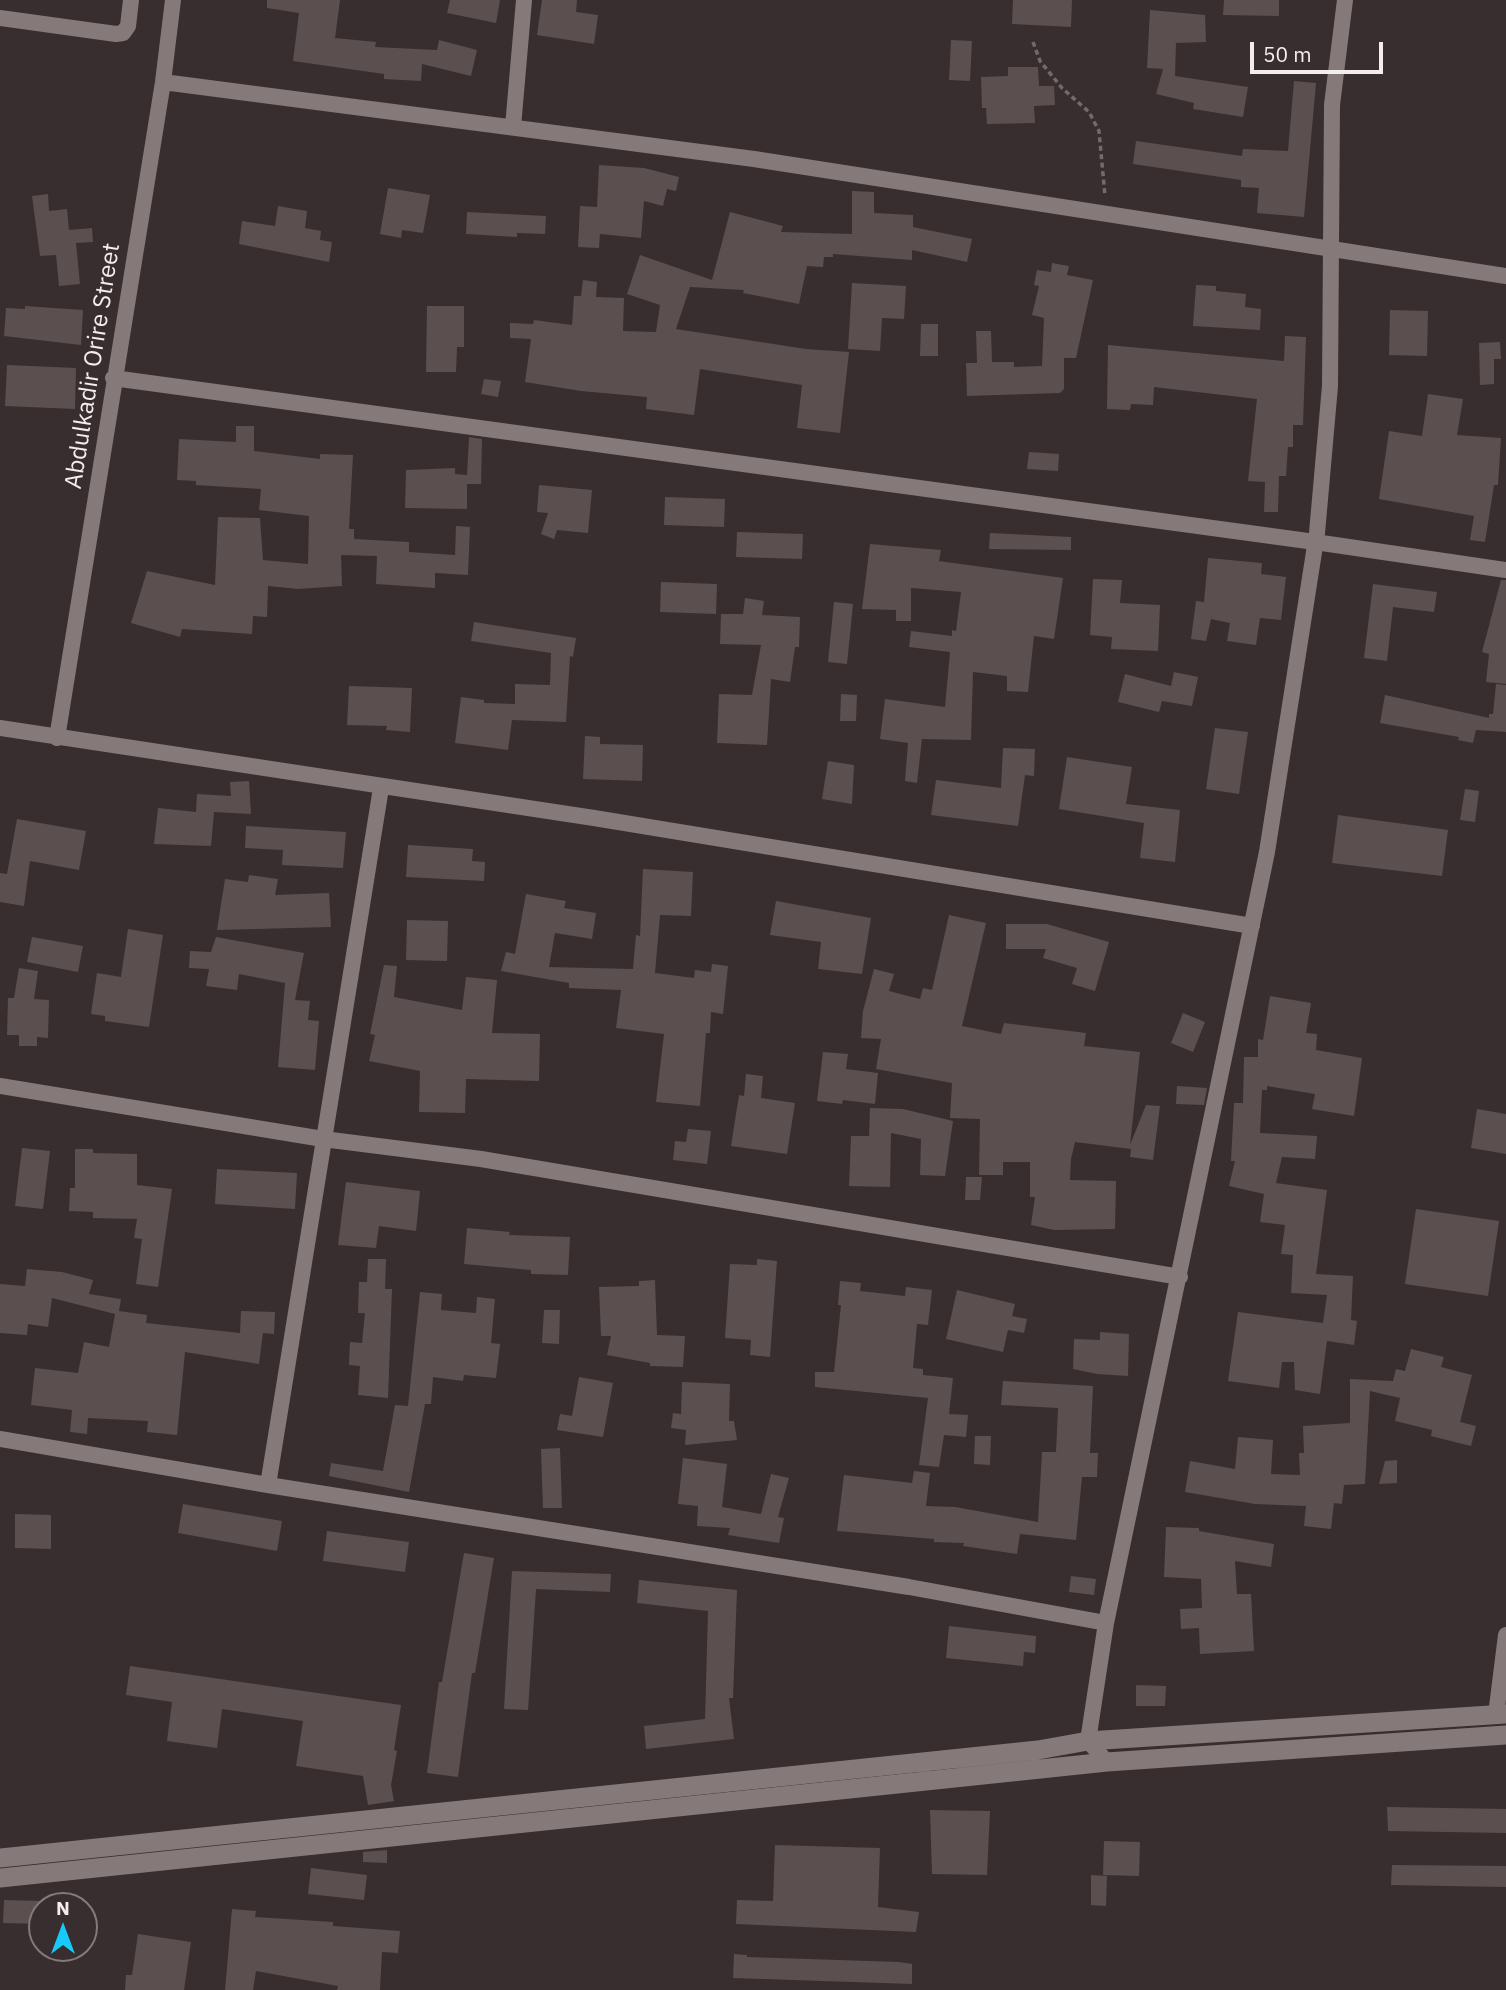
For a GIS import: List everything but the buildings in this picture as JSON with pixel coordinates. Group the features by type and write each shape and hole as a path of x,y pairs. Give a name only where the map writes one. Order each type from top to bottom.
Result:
{"street":[{"path":"0,18 124,33 128,26 131,0"},
{"name":"Abdulkadir Orire Street","path":"57,738 113,378 163,82 173,0"},
{"path":"513,127 524,0"},
{"path":"1088,1741 1106,1623 1267,852 1315,542 1330,386 1332,106 1345,0"},
{"path":"163,82 513,127 1107,212 1332,251 1506,275"},
{"path":"113,378 1506,570"},
{"path":"0,728 381,788 594,818 1252,926"},
{"path":"268,1485 381,788"},
{"path":"0,1086 323,1139 508,1163 1180,1278"},
{"path":"0,1439 268,1485 909,1587 1106,1623"},
{"path":"0,1858 1038,1750 1088,1741 1501,1714 1506,1635"},
{"path":"0,1878 1107,1762 1506,1735"},
{"path":"1088,1741 1107,1762"}],"path":[{"path":"1033,42 1040,61 1062,88 1089,112 1099,131 1107,212"}]}
